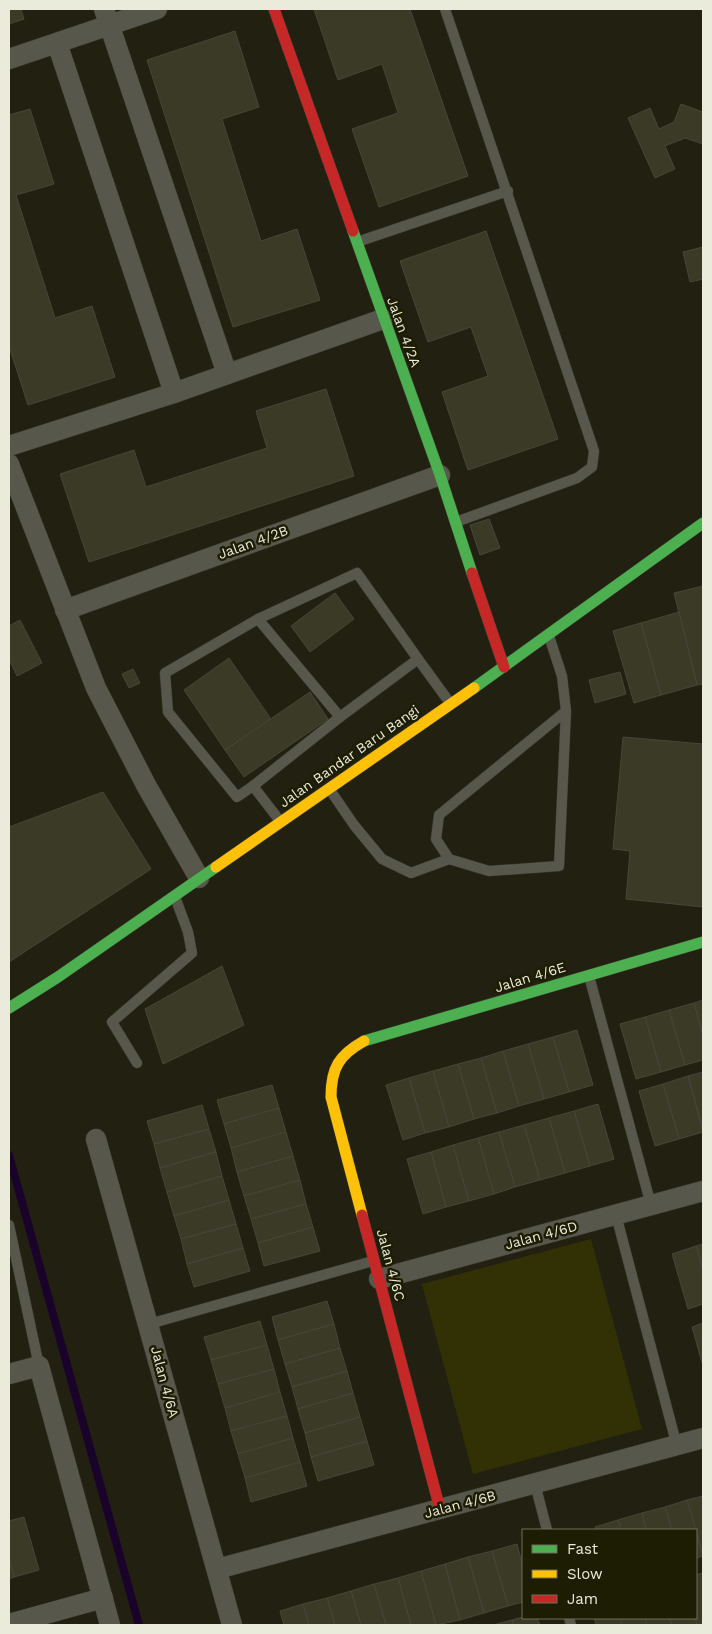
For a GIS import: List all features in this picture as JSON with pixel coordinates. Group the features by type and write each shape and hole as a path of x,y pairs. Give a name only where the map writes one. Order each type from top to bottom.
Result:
{"street":[{"path":"9,60 57,43 106,17 158,9"},
{"name":"Jalan 4/2A","path":"274,9 440,475 504,667"},
{"path":"106,17 227,374"},
{"path":"57,43 174,393"},
{"path":"9,446 174,393 383,319"},
{"path":"9,464 96,688 146,784 200,878"},
{"name":"Jalan 4/2B","path":"66,610 440,475"},
{"name":"Jalan Bandar Baru Bangi","path":"9,1008 58,978 504,667 703,523"},
{"name":"Jalan 4/6E","path":"365,1041 703,942"},
{"name":"Jalan 4/6C","path":"365,1041 350,1048 338,1061 331,1081 331,1097 440,1509"},
{"name":"Jalan 4/6A","path":"96,1139 232,1625"},
{"name":"Jalan 4/6D","path":"377,1270 616,1215 703,1191"},
{"path":"9,1374 39,1366 110,1625"},
{"name":"Jalan 4/6B","path":"217,1569 703,1438"},
{"path":"9,1624 103,1598"}],"lane":[{"path":"445,9 594,451 592,467 577,478 455,522"},
{"path":"356,242 508,192"},
{"path":"418,659 237,797 168,712 165,673 258,619 357,573 451,704"},
{"path":"258,619 340,717"},
{"path":"328,788 354,825 382,858 412,873 449,859 489,870 559,866 566,711 562,676 548,634"},
{"path":"449,859 436,839 439,815 566,711"},
{"path":"253,786 280,822"},
{"path":"137,1063 112,1022 192,953 188,932 175,896"},
{"path":"589,975 651,1205"},
{"path":"616,1215 677,1446"},
{"path":"9,1225 13,1261 39,1366"},
{"path":"149,1324 377,1270"},
{"path":"535,1484 547,1529"}],"shaded area":[{"path":"591,1239 642,1429 473,1474 422,1284"}],"building":[{"path":"9,9 21,9 24,19 9,24"},
{"path":"314,9 410,9 468,176 379,207 352,129 398,113 382,64 338,80"},
{"path":"235,31 259,107 222,119 261,241 297,229 320,300 233,327 147,60"},
{"path":"681,104 703,112 703,144 685,138 665,146 675,169 655,178 628,118 650,108 659,129 674,122"},
{"path":"30,109 54,184 16,195 55,318 92,306 115,377 28,405 9,346 9,115"},
{"path":"486,231 558,439 468,470 442,392 488,376 471,327 428,342 400,261"},
{"path":"703,247 703,279 690,282 683,252"},
{"path":"326,389 354,476 89,562 60,474 134,450 146,487 267,448 256,411"},
{"path":"489,519 500,548 480,555 470,525"},
{"path":"703,586 703,684 697,685 674,593"},
{"path":"335,593 354,619 310,652 291,626"},
{"path":"679,612 697,685 661,695 641,623"},
{"path":"20,620 42,663 17,676 9,659 9,626"},
{"path":"641,623 661,695 634,703 613,631"},
{"path":"229,658 271,719 225,750 184,690"},
{"path":"133,669 140,683 129,688 122,674"},
{"path":"620,672 626,694 595,703 589,680"},
{"path":"310,692 328,719 244,777 225,750"},
{"path":"623,737 703,744 703,907 626,899 630,851 613,849"},
{"path":"103,792 151,869 9,962 9,827"},
{"path":"222,966 244,1025 163,1064 145,1009"},
{"path":"703,1000 703,1036 694,1003"},
{"path":"694,1003 703,1036 703,1060 685,1065 669,1010"},
{"path":"669,1010 685,1065 661,1072 645,1017"},
{"path":"645,1017 661,1072 636,1079 620,1024"},
{"path":"577,1030 593,1085 569,1092 553,1037"},
{"path":"553,1037 569,1092 544,1099 528,1044"},
{"path":"528,1044 544,1099 519,1106 503,1051"},
{"path":"503,1051 519,1106 497,1113 481,1058"},
{"path":"481,1058 497,1113 474,1119 458,1064"},
{"path":"458,1064 474,1119 449,1127 433,1071"},
{"path":"433,1071 449,1127 425,1133 409,1078"},
{"path":"703,1072 703,1129 688,1076"},
{"path":"688,1076 703,1132 679,1139 663,1084"},
{"path":"409,1078 425,1133 403,1140 386,1085"},
{"path":"663,1084 679,1139 655,1146 639,1091"},
{"path":"272,1085 279,1108 224,1124 217,1100"},
{"path":"598,1104 614,1159 590,1166 574,1111"},
{"path":"202,1105 209,1129 154,1144 147,1121"},
{"path":"279,1108 286,1132 231,1148 224,1124"},
{"path":"574,1111 590,1166 565,1173 549,1118"},
{"path":"549,1118 565,1173 540,1180 524,1125"},
{"path":"524,1125 540,1180 515,1187 499,1132"},
{"path":"209,1129 216,1152 160,1168 154,1144"},
{"path":"286,1132 293,1156 237,1172 231,1148"},
{"path":"499,1132 515,1187 494,1194 478,1138"},
{"path":"478,1138 494,1194 469,1201 453,1145"},
{"path":"453,1145 469,1201 446,1207 431,1152"},
{"path":"216,1152 222,1176 167,1192 160,1168"},
{"path":"431,1152 446,1207 423,1214 407,1159"},
{"path":"293,1156 300,1180 244,1196 237,1172"},
{"path":"222,1176 229,1200 174,1216 167,1192"},
{"path":"300,1180 306,1204 251,1219 244,1196"},
{"path":"229,1200 236,1224 181,1239 174,1216"},
{"path":"306,1204 313,1227 258,1243 251,1219"},
{"path":"236,1224 243,1248 187,1264 181,1239"},
{"path":"313,1227 320,1251 264,1266 258,1243"},
{"path":"703,1244 703,1270 696,1246"},
{"path":"696,1246 703,1270 703,1304 688,1309 672,1254"},
{"path":"243,1248 250,1271 194,1287 187,1264"},
{"path":"327,1301 334,1324 278,1340 272,1317"},
{"path":"260,1321 267,1345 211,1360 204,1337"},
{"path":"703,1323 703,1366 692,1327"},
{"path":"334,1324 340,1348 285,1364 278,1340"},
{"path":"267,1345 274,1369 218,1384 211,1360"},
{"path":"340,1348 347,1371 292,1387 285,1364"},
{"path":"274,1369 280,1392 225,1408 218,1384"},
{"path":"347,1371 353,1393 298,1409 292,1387"},
{"path":"280,1392 287,1416 231,1431 225,1408"},
{"path":"353,1393 360,1417 305,1433 298,1409"},
{"path":"287,1416 293,1438 238,1454 231,1431"},
{"path":"360,1417 367,1441 311,1457 305,1433"},
{"path":"293,1438 300,1462 245,1478 238,1454"},
{"path":"367,1441 374,1465 318,1481 311,1457"},
{"path":"300,1462 307,1486 251,1502 245,1478"},
{"path":"703,1496 703,1556 697,1529 695,1529 687,1500"},
{"path":"687,1500 696,1529 672,1529 665,1507"},
{"path":"665,1507 672,1529 646,1529 642,1513"},
{"path":"642,1513 646,1529 621,1529 618,1520"},
{"path":"24,1517 39,1570 14,1577 9,1559 9,1521"},
{"path":"618,1520 621,1529 596,1529 595,1527"},
{"path":"697,1535 703,1556 697,1558"},
{"path":"517,1544 522,1563 522,1602 508,1606 492,1551"},
{"path":"492,1551 508,1606 484,1613 468,1557"},
{"path":"468,1557 484,1613 460,1620 445,1564"},
{"path":"9,1559 14,1577 9,1579"},
{"path":"445,1564 460,1620 436,1625 421,1571"},
{"path":"421,1571 436,1625 411,1625 398,1578"},
{"path":"703,1573 703,1625 697,1625 695,1619 697,1619 697,1575"},
{"path":"398,1578 411,1625 386,1625 374,1584"},
{"path":"374,1584 386,1625 361,1625 351,1591"},
{"path":"351,1591 361,1625 335,1625 327,1598"},
{"path":"327,1598 335,1625 309,1625 303,1604"},
{"path":"303,1604 309,1625 284,1625 280,1611"},
{"path":"522,1617 522,1619 537,1619 540,1625 513,1625 512,1620"},
{"path":"594,1619 620,1619 622,1625 596,1625"},
{"path":"620,1619 645,1619 647,1625 622,1625"},
{"path":"645,1619 669,1619 672,1625 647,1625"},
{"path":"669,1619 695,1619 697,1625 672,1625"},
{"path":"512,1620 513,1625 493,1625"}],"waterway":[{"path":"9,1155 139,1625"}],"traffic: fast":[{"path":"353,231 440,475 472,573"},
{"path":"474,688 703,523"},
{"path":"9,1008 58,977 216,867"},
{"path":"364,1041 703,942"}],"traffic: slow":[{"path":"216,867 474,688"},
{"path":"362,1215 331,1097 331,1087 338,1063 355,1046 364,1041"}],"traffic: jam":[{"path":"274,9 353,231"},
{"path":"472,573 504,667"},
{"path":"362,1215 440,1509"}]}
